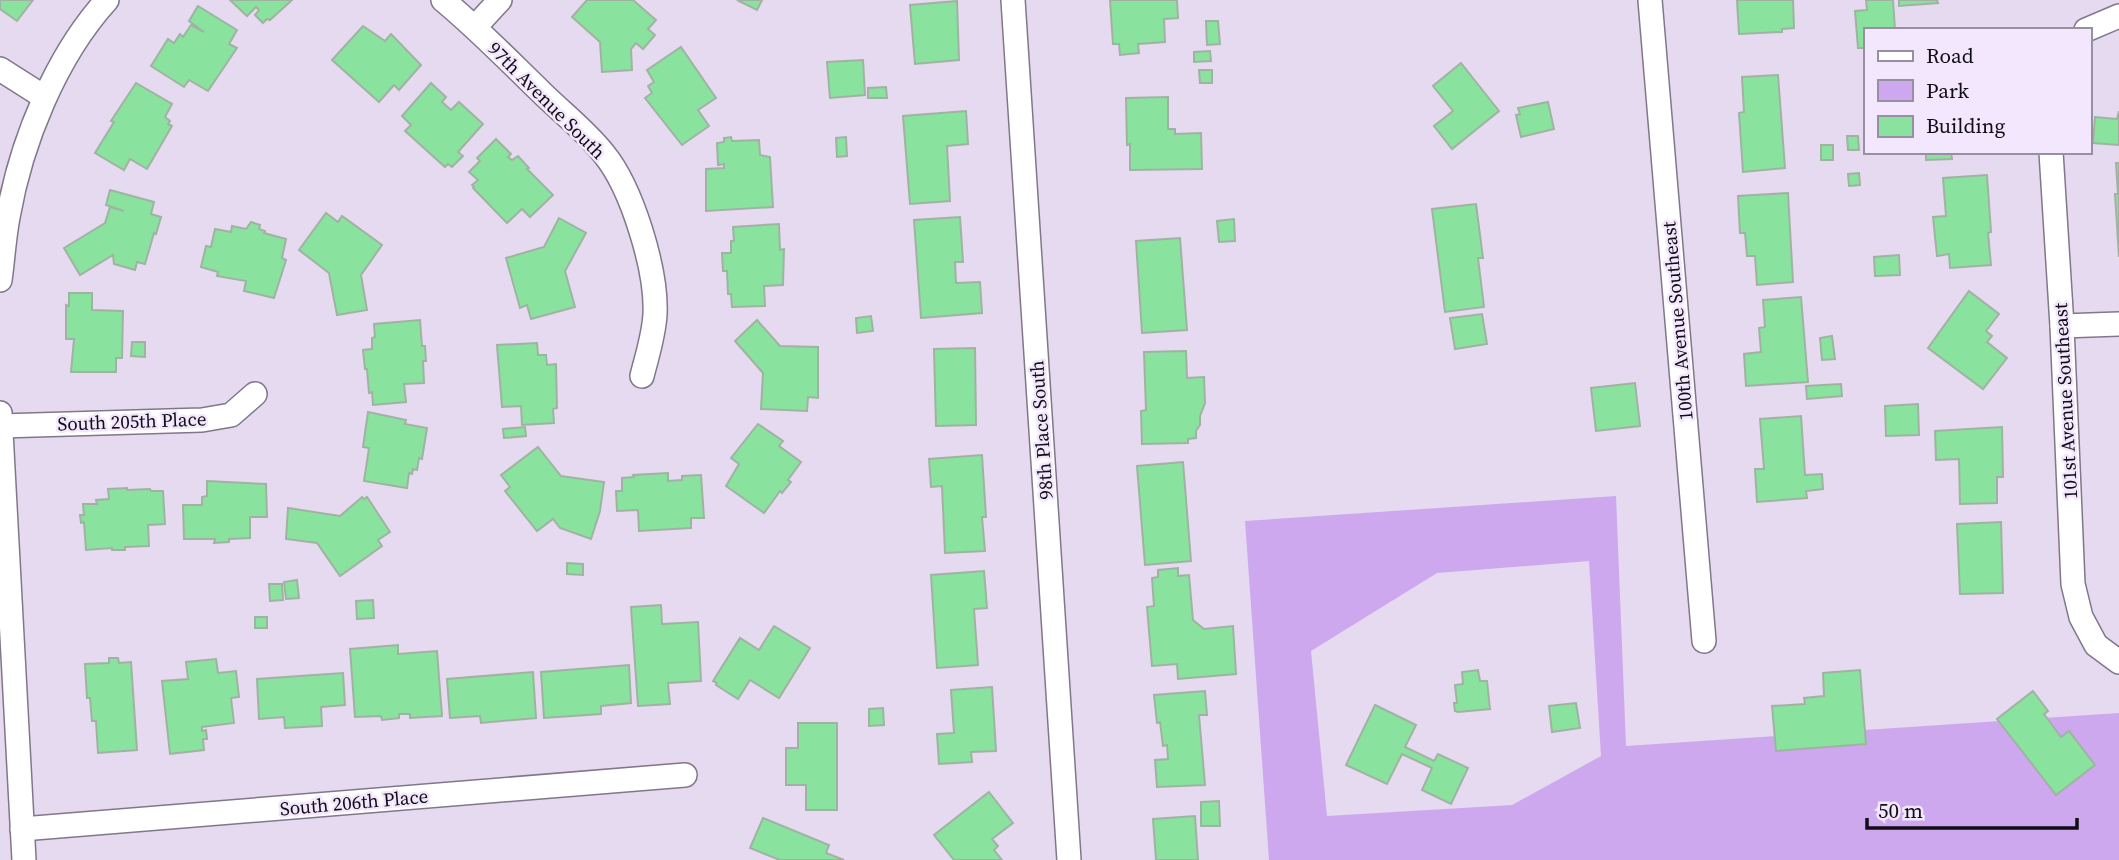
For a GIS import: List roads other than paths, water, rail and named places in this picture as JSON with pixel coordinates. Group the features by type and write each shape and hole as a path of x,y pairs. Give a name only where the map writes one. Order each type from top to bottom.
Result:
{"street":[{"path":"0,281 8,216 20,168 44,97 96,12 107,0"},
{"name":"97th Avenue South","path":"443,0 475,27 604,154 624,184 648,256 653,289 655,315 642,376"},
{"path":"475,27 500,0"},
{"name":"98th Place South","path":"1013,0 1069,860"},
{"name":"100th Avenue Southeast","path":"1650,0 1704,641"},
{"path":"2091,28 2119,16"},
{"path":"0,69 44,97"},
{"name":"101st Avenue Southeast","path":"2051,154 2062,326 2073,584 2081,617 2096,645 2119,662"},
{"path":"2062,326 2119,324"},
{"name":"South 205th Place","path":"1,426 202,420 231,415 256,394"},
{"path":"0,413 24,860"},
{"name":"South 206th Place","path":"22,829 685,775"}]}
